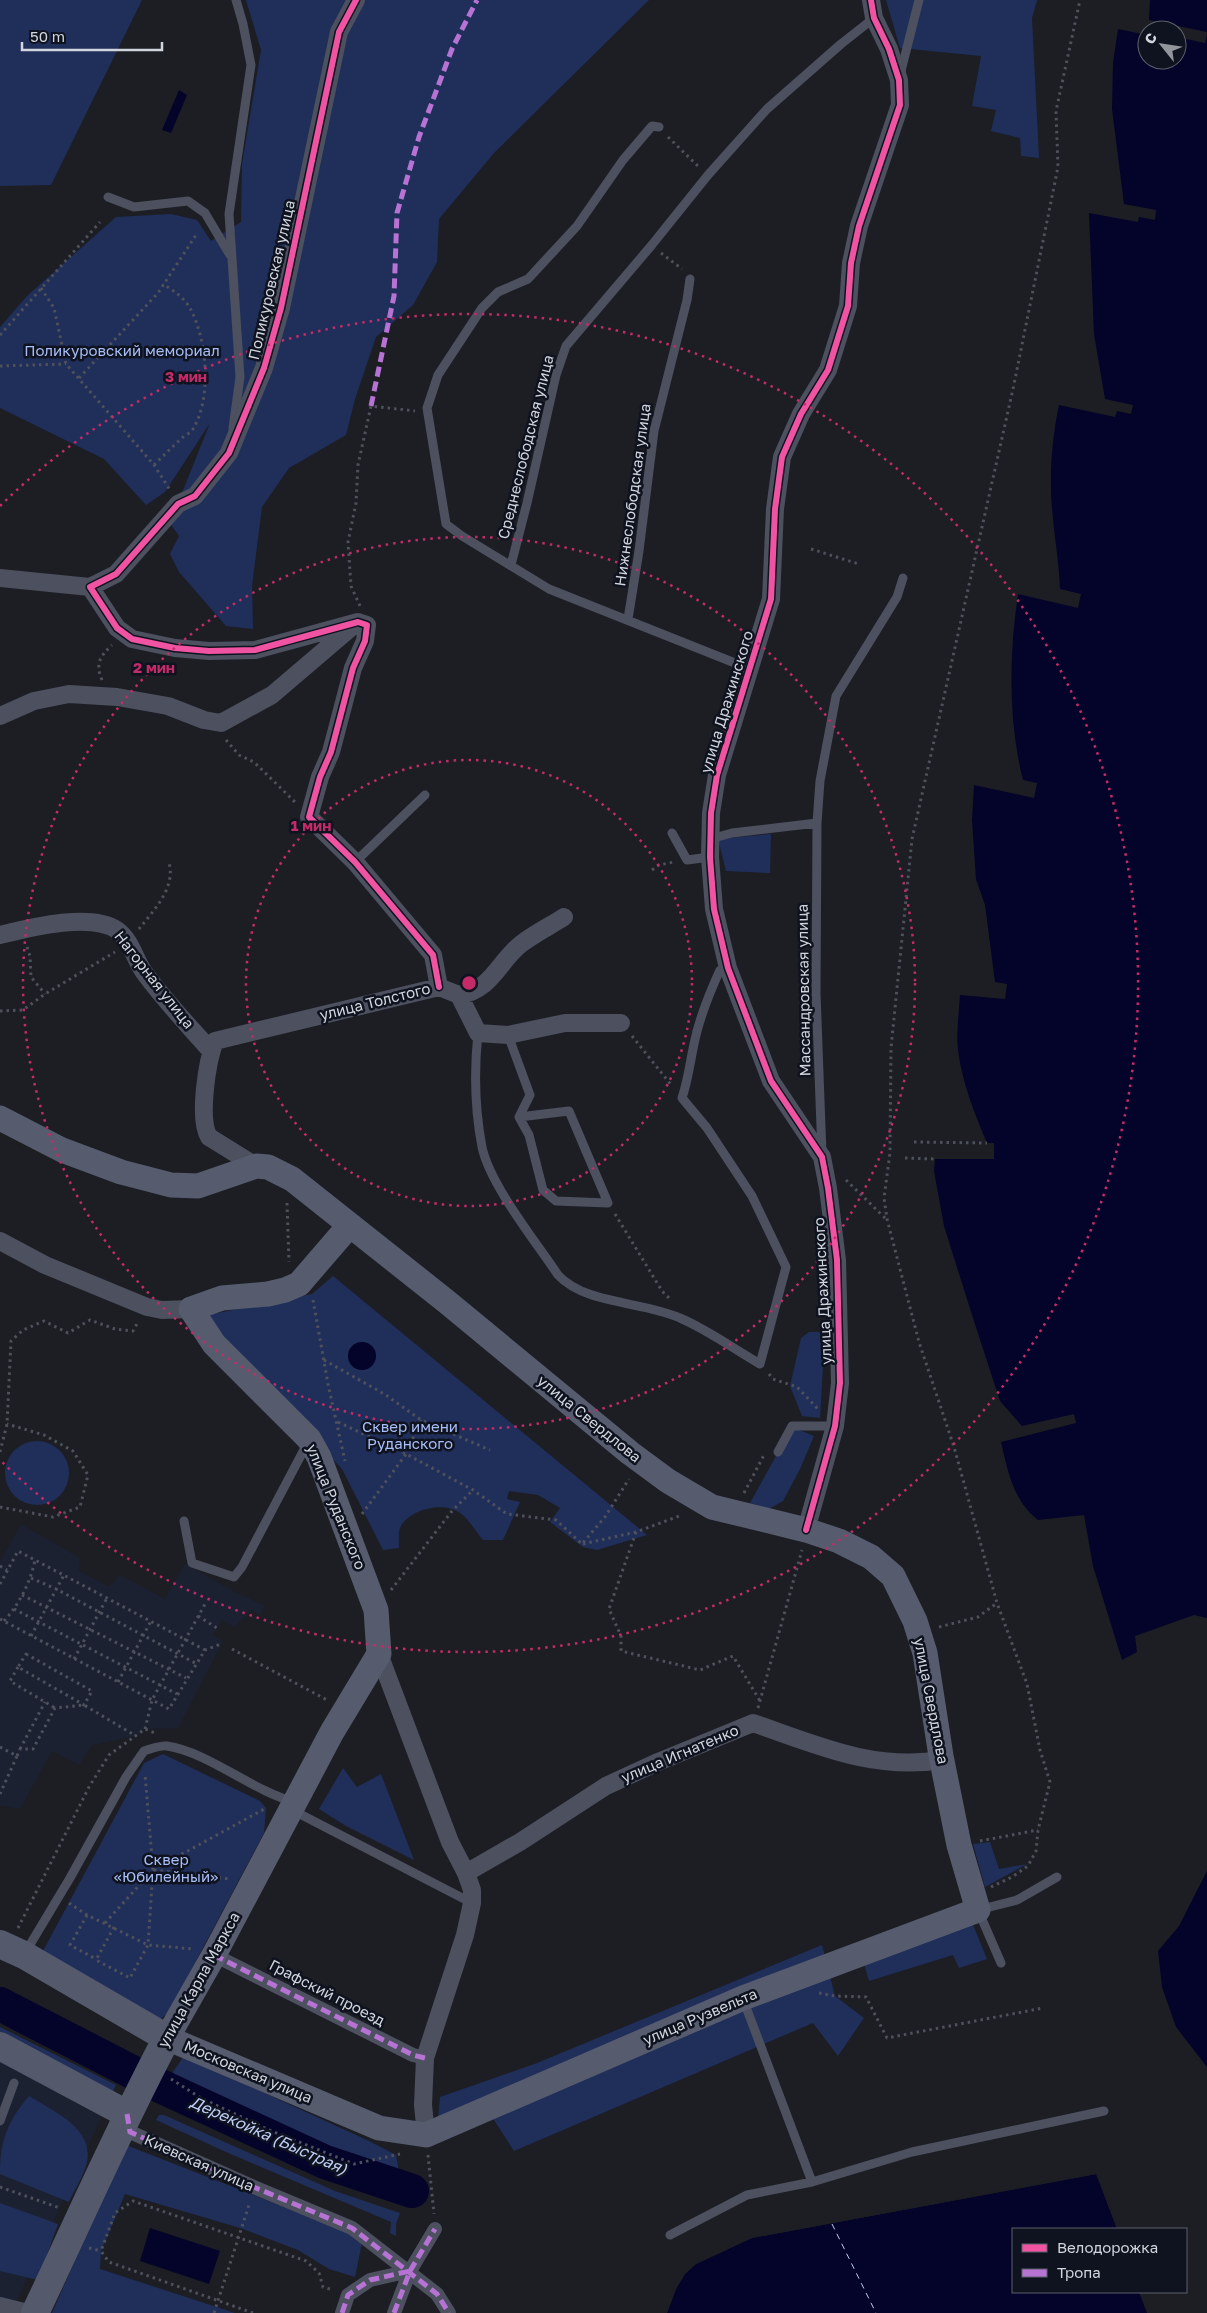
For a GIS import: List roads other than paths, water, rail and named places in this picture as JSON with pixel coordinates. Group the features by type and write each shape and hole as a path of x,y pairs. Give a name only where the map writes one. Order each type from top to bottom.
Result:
{"main road":[{"path":"0,1118 62,1150 121,1172 171,1185 198,1186 256,1166"},
{"name":"улица Свердлова","path":"256,1166 268,1167 292,1179 447,1302 630,1453 668,1481 712,1507 805,1537 839,1541 871,1557 893,1576 915,1620 925,1653 942,1760 960,1845 976,1904"},
{"path":"191,1309 222,1298 268,1294 299,1284 349,1226"},
{"name":"улица Руданского","path":"191,1309 214,1344 309,1439 319,1457 376,1610 379,1654"},
{"name":"улица Карла Маркса","path":"35,2313 82,2216 127,2114 166,2038 214,1955 282,1805 332,1732 379,1654"},
{"name":"улица Рузвельта","path":"426,2135 743,1998 976,1904"},
{"name":"Московская улица","path":"18,1948 166,2038 379,2128 426,2135"},
{"path":"0,2046 127,2114"}],"street":[{"name":"Поликуровская улица","path":"90,587 116,574 178,504 195,496 229,453 264,368 282,308 339,32 356,0"},
{"name":"улица Дражинского","path":"805,1537 834,1426 840,1384 837,1260 828,1188 822,1157 771,1081 728,968 714,909 710,857 711,813 717,775 771,600 775,509 782,457 801,414 828,370 848,306 851,263 859,226 900,105 899,80 889,49 874,18 871,0"},
{"path":"0,578 90,587 117,628 132,639 147,644 209,651 234,651 268,647 358,622 367,625 365,641 352,668 331,752 320,777 309,817 355,862 433,956 439,987"},
{"path":"0,716 34,701 69,694 108,696 168,706 204,720 221,723 272,695 358,622"},
{"path":"564,917 520,945 498,972 471,994 460,995 478,1033 508,1035 565,1024 621,1023"},
{"name":"Нагорная улица","path":"0,935 65,921 105,925 117,930 128,943 144,973 211,1051"},
{"name":"улица Толстого","path":"211,1051 215,1041 439,987 460,995"},
{"path":"211,1051 206,1084 204,1129 209,1137 256,1166"},
{"path":"0,1241 45,1266 147,1307 162,1310 191,1309"},
{"name":"улица Руданского","path":"379,1654 450,1842 466,1873 472,1890 472,1903 465,1935 425,2058"},
{"name":"улица Игнатенко","path":"466,1873 520,1842 606,1786 658,1762 754,1723 858,1758 882,1762 928,1762 942,1760"},
{"name":"Графский проезд","path":"214,1955 413,2054 425,2058"},
{"path":"425,2058 423,2105 426,2135"},
{"name":"Киевская улица","path":"127,2114 130,2132 352,2228 410,2271 437,2294 449,2313"},
{"path":"394,2313 410,2271 435,2229"},
{"path":"342,2313 348,2295 370,2280 410,2271"},
{"path":"0,2306 28,2313"}],"lane":[{"path":"229,453 240,377 229,214 251,65 244,24 236,0"},
{"path":"899,80 919,0"},
{"name":"Среднеслободская улица","path":"511,565 556,375 566,346 651,246 708,175 767,109 841,44 874,18"},
{"path":"659,127 652,126 623,160 577,226 528,279 498,292 482,308 438,375 427,408 446,524 462,536 549,589 750,669"},
{"path":"108,197 134,207 188,201 205,213 232,258"},
{"name":"Нижнеслободская улица","path":"628,619 639,551 654,431 687,300 690,279"},
{"name":"Массандровская улица","path":"822,1157 816,994 817,823 820,781 836,696 897,597 903,578"},
{"path":"355,862 425,795"},
{"path":"710,839 732,833 817,823"},
{"path":"672,834 687,860 710,857"},
{"path":"478,1033 474,1068 482,1148 497,1184 567,1286 595,1296 643,1306 679,1318 760,1364 786,1267 752,1196 707,1128 682,1098 687,1083 694,1043 707,998 720,970 728,968"},
{"path":"508,1035 530,1096 519,1117"},
{"path":"569,1111 608,1203 556,1201 544,1190 528,1135 519,1117 569,1111"},
{"path":"778,1452 792,1426 834,1426"},
{"path":"184,1521 192,1563 234,1577 242,1567 309,1439"},
{"path":"18,1948 70,1878 126,1777 144,1751 165,1746 195,1755 282,1805 472,1903"},
{"path":"1001,1963 976,1904 1017,1900 1057,1877"},
{"path":"743,1998 812,2182"},
{"path":"0,2121 14,2083"},
{"path":"670,2235 747,2195 812,2182 912,2152 1104,2111"}],"waterway":[{"name":"Дерекойка (Быстрая)","path":"0,2004 136,2074"},
{"name":"Дерекойка (Быстрая)","path":"156,2084 325,2162 412,2191"}],"park label":[{"name":"Поликуровский мемориал","path":"122,351"},
{"name":"Сквер имени Руданского","path":"410,1436"},
{"name":"Сквер «Юбилейный»","path":"166,1868"}]}
